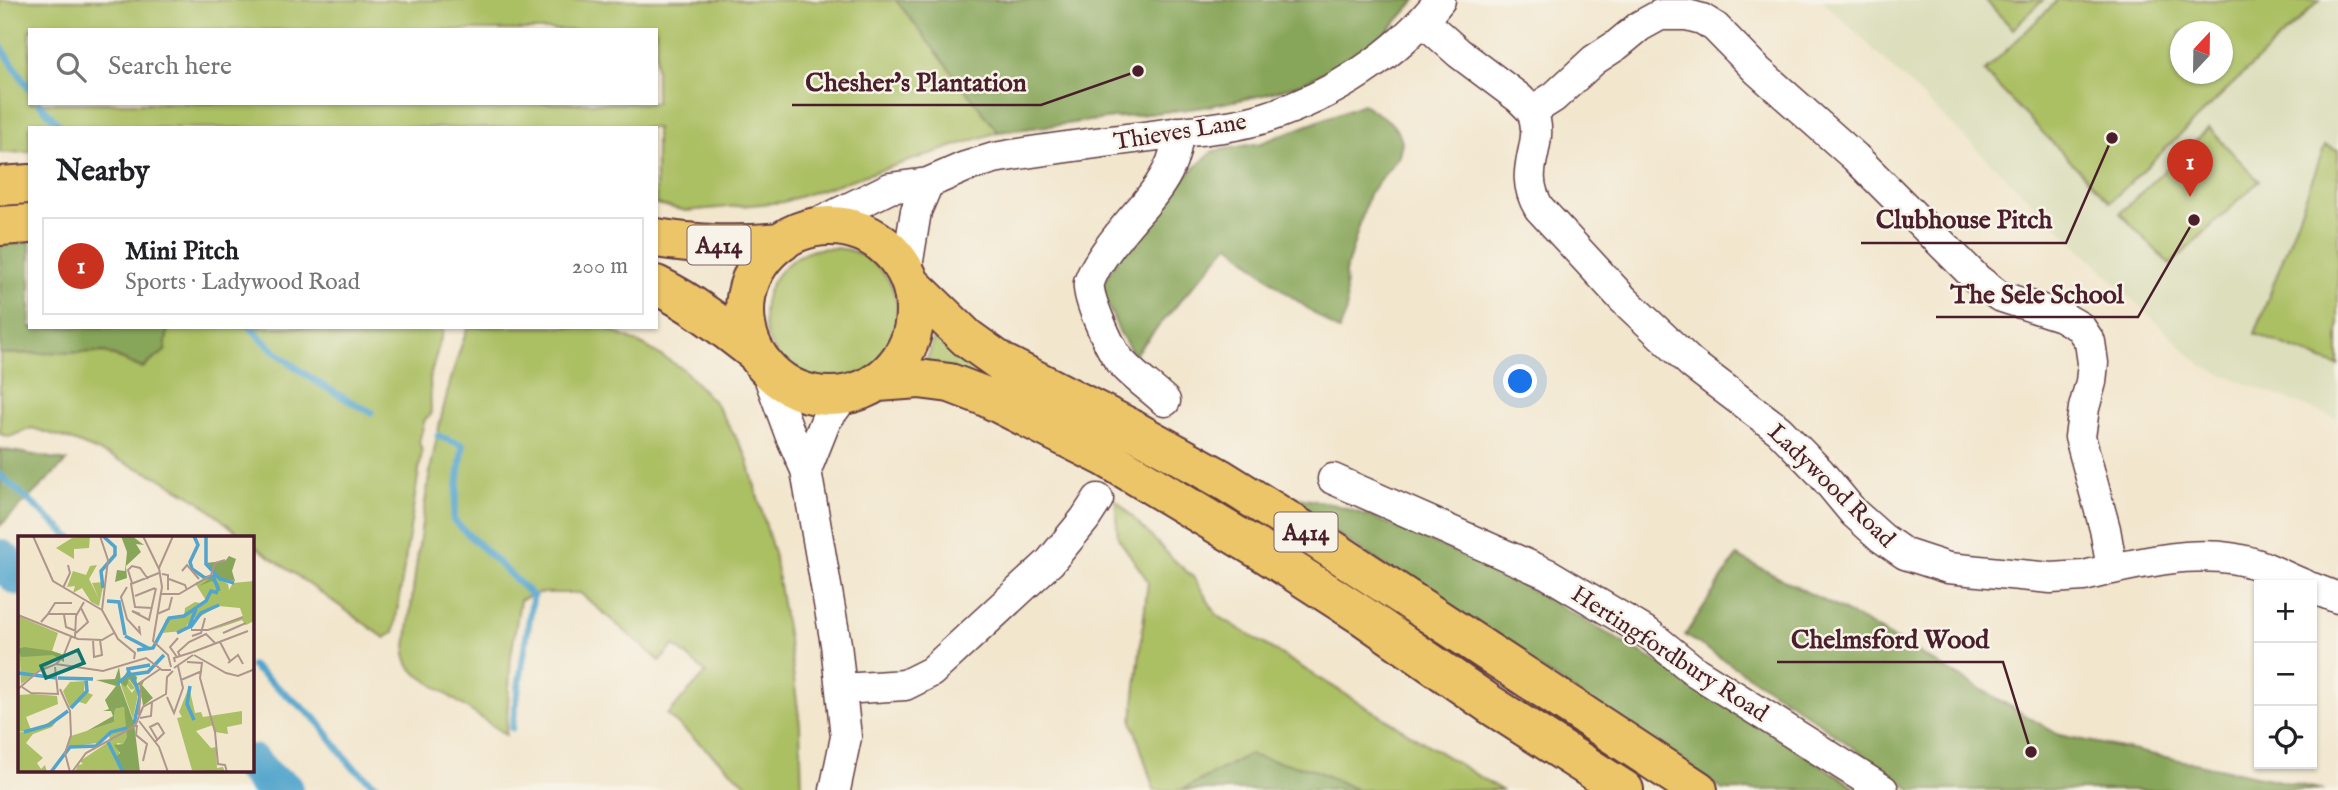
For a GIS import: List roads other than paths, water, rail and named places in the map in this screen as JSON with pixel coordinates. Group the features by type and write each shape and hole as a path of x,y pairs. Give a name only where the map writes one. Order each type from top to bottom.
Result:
{"highway":[{"path":"0,186 28,184"},
{"path":"0,226 28,224"},
{"path":"823,227 848,228 872,237 892,253 909,278 915,306 914,328 907,349 895,368 861,389 823,396 801,391 782,381 761,359 748,333 745,313 747,292 754,273 766,256 790,237 823,227"},
{"name":"A414","path":"658,238 703,245 746,245 790,237"},
{"name":"A414","path":"909,278 967,338 1002,363 1128,427 1282,516 1698,790"},
{"name":"A414","path":"658,286 698,309 761,359"},
{"name":"A414","path":"861,389 919,379 950,383 984,396 1105,457 1265,552 1491,705 1624,790"}],"street":[{"path":"1432,11 1459,53 1532,111 1554,97 1594,60 1651,19 1660,15 1687,15 1702,19 1715,27 1758,71 1855,157 1977,279 1999,296 2061,316 2080,327 2090,342 2093,363 2080,437 2105,529 2112,569"},
{"name":"Thieves Lane","path":"790,237 890,188 928,183 994,158 1227,127 1267,117 1353,78 1394,49 1432,11"},
{"name":"Ladywood Road","path":"1532,111 1536,131 1528,175 1531,195 1539,208 1624,300 1692,364 1779,430 1820,472 1854,513 1905,554 1927,563 1959,570 2068,578 2162,560 2216,556 2258,564 2294,580"},
{"path":"1165,401 1117,357 1091,302 1088,286 1095,268 1155,192 1173,161 1177,132"},
{"path":"909,278 916,211 928,183"},
{"path":"761,359 806,470 836,644 846,737 835,790"},
{"path":"806,470 826,420 861,389"},
{"name":"Hertingfordbury Road","path":"1333,479 1548,574 1649,634 1696,671 1883,790"},
{"path":"842,690 905,685 931,672 1050,562 1098,499"},
{"path":"2317,590 2338,598"}],"waterway":[{"path":"0,45 28,87"},
{"path":"41,105 60,126"},
{"path":"252,329 277,353 307,375 371,412"},
{"path":"438,436 463,445 453,520 533,596 512,728"},
{"path":"0,475 69,536"},
{"path":"0,559 18,575"},
{"path":"254,668 316,719 351,765 381,790"},
{"path":"254,766 268,782 283,790"}],"place":[{"name":"Chesher's Plantation","path":"1138,71"},
{"name":"Clubhouse Pitch","path":"2112,138"},
{"name":"Mini Pitch","path":"2190,197"},
{"name":"The Sele School","path":"2194,220"},
{"name":"Chelmsford Wood","path":"2031,752"}]}
